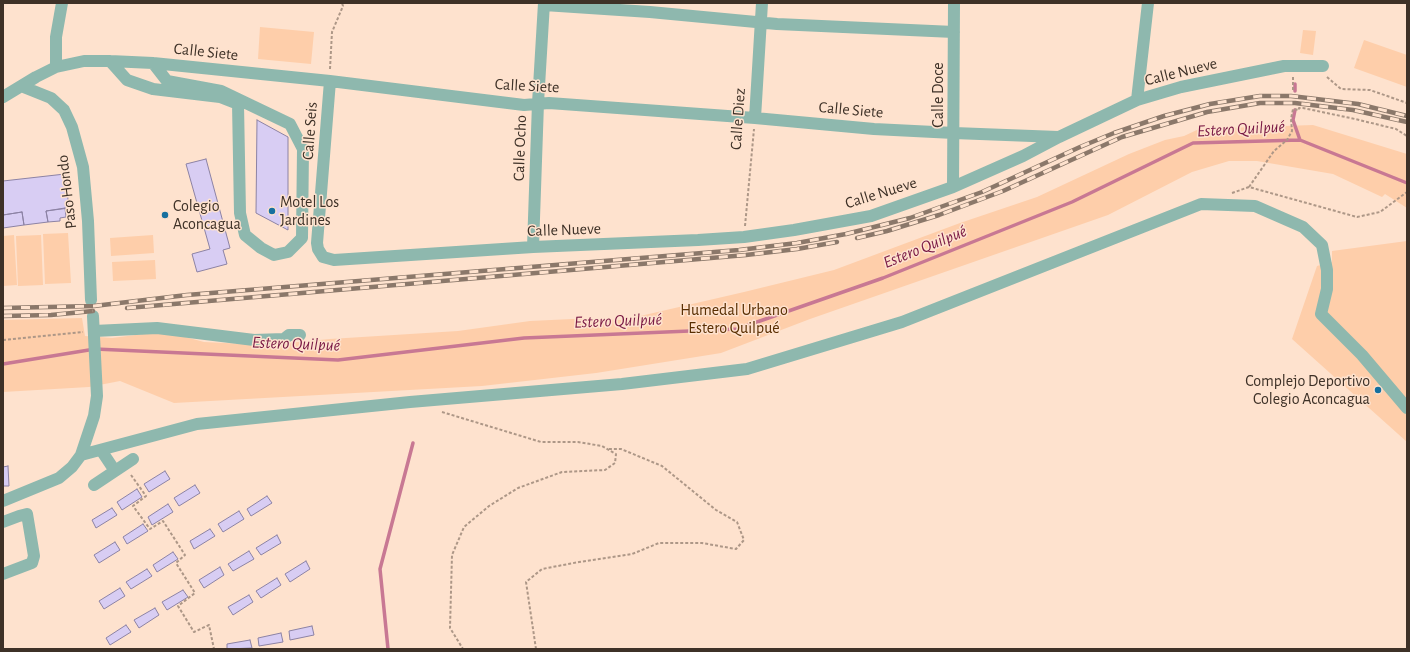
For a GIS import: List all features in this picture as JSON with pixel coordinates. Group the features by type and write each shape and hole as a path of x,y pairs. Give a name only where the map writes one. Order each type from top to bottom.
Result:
{"street":[{"path":"56,67 56,37 62,3"},
{"name":"Calle Diez","path":"755,118 762,3"},
{"name":"Calle Doce","path":"953,187 954,3"},
{"path":"1137,100 1148,3"},
{"path":"544,4 651,8 760,23 954,32"},
{"name":"Calle Ocho","path":"533,247 538,103 544,4"},
{"name":"Calle Siete","path":"3,97 56,67 84,61 110,61 153,63 330,81 524,104 549,103 755,118 874,129 1059,137"},
{"path":"110,61 127,80 153,88 220,97 238,104 240,213 245,235 261,248 274,255 288,252 302,238 303,149 290,124 221,90 167,81 153,63"},
{"name":"Calle Nueve","path":"328,260 533,247 698,240 794,230 871,216 953,187 1023,156 1137,100 1181,87 1284,66 1322,66"},
{"name":"Calle Seis","path":"328,260 320,254 318,243 330,81"},
{"name":"Paso Hondo","path":"21,86 51,98 64,110 72,127 83,167 88,221 91,300"},
{"path":"82,455 198,424 410,402 622,384 747,369 902,322 1201,204 1255,206 1303,227 1322,245 1327,270 1327,289 1321,314 1362,354 1407,408"},
{"path":"3,501 59,478 72,467 82,455 94,416 96,396 93,316"},
{"path":"94,331 158,328 254,340 284,339 289,335 300,335"},
{"path":"94,485 124,465 101,450"},
{"path":"3,522 27,514 34,556 32,563 3,574"}],"path":[{"name":"Calle Seis","path":"330,81 332,32 343,6 342,3"},
{"path":"1322,66 1327,77 1341,89 1370,90 1407,103"},
{"path":"1249,187 1274,151 1287,140 1292,131 1291,119 1293,109 1299,110 1299,108 1303,108 1355,119 1396,129 1407,136"},
{"name":"Calle Diez","path":"744,236 755,118"},
{"path":"1228,194 1249,187 1357,216 1380,212 1407,192"},
{"path":"3,340 94,331"},
{"path":"439,411 541,442 578,442 602,446 616,454 615,464 605,470 562,472 518,488 490,506 464,528 452,555 450,628 462,649"},
{"path":"536,649 526,582 542,569 632,554 659,544 702,543 736,549 744,540 737,522 716,510 662,466 621,450 608,449"},
{"path":"124,465 146,496 133,506 150,529 163,521 185,555 176,563 195,593 178,606 194,632 209,625 214,649"}],"green space":[{"path":"260,27 314,32 311,64 258,59"},
{"path":"1303,30 1316,31 1313,55 1300,53"},
{"path":"1364,40 1407,55 1407,87 1354,68"},
{"name":"Humedal Urbano Estero Quilpué","path":"1313,125 1407,154 1407,208 1385,194 1382,197 1333,174 1257,161 1229,161 1192,172 1108,215 810,319 721,353 596,373 482,386 174,403 120,381 89,387 3,392 3,320 82,318 85,336 112,338 143,334 170,333 204,342 267,345 330,339 458,331 530,321 572,319 623,320 834,270 960,223 1037,197 1129,154 1165,140 1184,136 1199,129"},
{"path":"68,233 71,283 45,284 43,234"},
{"path":"14,235 17,285 3,286 3,236"},
{"path":"41,235 43,285 18,286 16,236"},
{"path":"153,235 154,253 111,256 110,238"},
{"name":"Complejo Deportivo Colegio Aconcagua","path":"1407,241 1407,442 1292,339 1317,266 1332,262 1332,251"},
{"path":"155,260 156,279 113,281 112,262"}],"building":[{"path":"257,120 288,137 288,230 256,213"},
{"path":"206,159 230,248 223,250 227,264 197,272 192,254 210,249 186,164"},
{"path":"65,174 69,208 46,211 48,222 24,225 22,212 3,215 3,181"},
{"path":"65,208 66,217 60,218 60,221 48,222 46,211"},
{"path":"22,212 24,225 3,228 3,215"},
{"path":"8,466 9,486 3,486 3,467"},
{"path":"165,471 170,479 149,492 144,484"},
{"path":"195,485 200,493 179,506 174,498"},
{"path":"137,489 142,497 122,510 117,502"},
{"path":"267,496 272,503 251,516 247,509"},
{"path":"168,504 173,512 152,525 148,517"},
{"path":"112,508 117,515 96,528 92,520"},
{"path":"239,511 244,519 223,532 218,524"},
{"path":"143,524 148,531 127,544 123,537"},
{"path":"210,529 215,536 194,549 190,541"},
{"path":"277,535 281,543 261,555 256,548"},
{"path":"115,542 120,550 99,563 94,555"},
{"path":"249,551 254,559 233,571 228,564"},
{"path":"173,552 178,559 157,572 153,565"},
{"path":"306,561 310,569 290,582 285,574"},
{"path":"220,567 224,575 204,588 199,580"},
{"path":"147,569 152,576 131,589 126,582"},
{"path":"277,578 281,585 261,598 256,591"},
{"path":"120,588 125,596 104,609 99,601"},
{"path":"183,590 188,597 167,610 162,602"},
{"path":"249,595 253,602 233,615 228,607"},
{"path":"155,608 159,615 139,628 134,620"},
{"path":"126,625 131,632 110,645 106,638"},
{"path":"312,626 314,635 290,640 289,631"},
{"path":"281,633 283,642 259,646 258,638"},
{"path":"250,640 252,648 227,649 227,644"}],"waterway":[{"path":"1295,84 1295,91"},
{"path":"1295,110 1293,120 1300,140"},
{"name":"Estero Quilpué","path":"3,364 95,349 338,360 524,338 737,329 883,278 1072,202 1193,143 1300,140 1407,183"},
{"path":"388,649 380,569 413,443"}],"railway":[{"path":"3,308 94,306 187,295 739,250 797,243 846,234 910,218 982,192 1114,133 1164,116 1210,104 1260,96 1291,96 1358,104 1407,116"},
{"path":"857,238 887,231 939,215 1003,191 1122,137 1207,112 1260,103 1295,103 1353,110 1407,122"},
{"path":"127,308 746,255 797,249 837,242"},
{"path":"3,316 51,315 93,311"}],"place":[{"name":"Motel Los Jardines","path":"272,211"},
{"name":"Colegio Aconcagua","path":"165,215"},
{"name":"Complejo Deportivo Colegio Aconcagua","path":"1378,390"}]}
